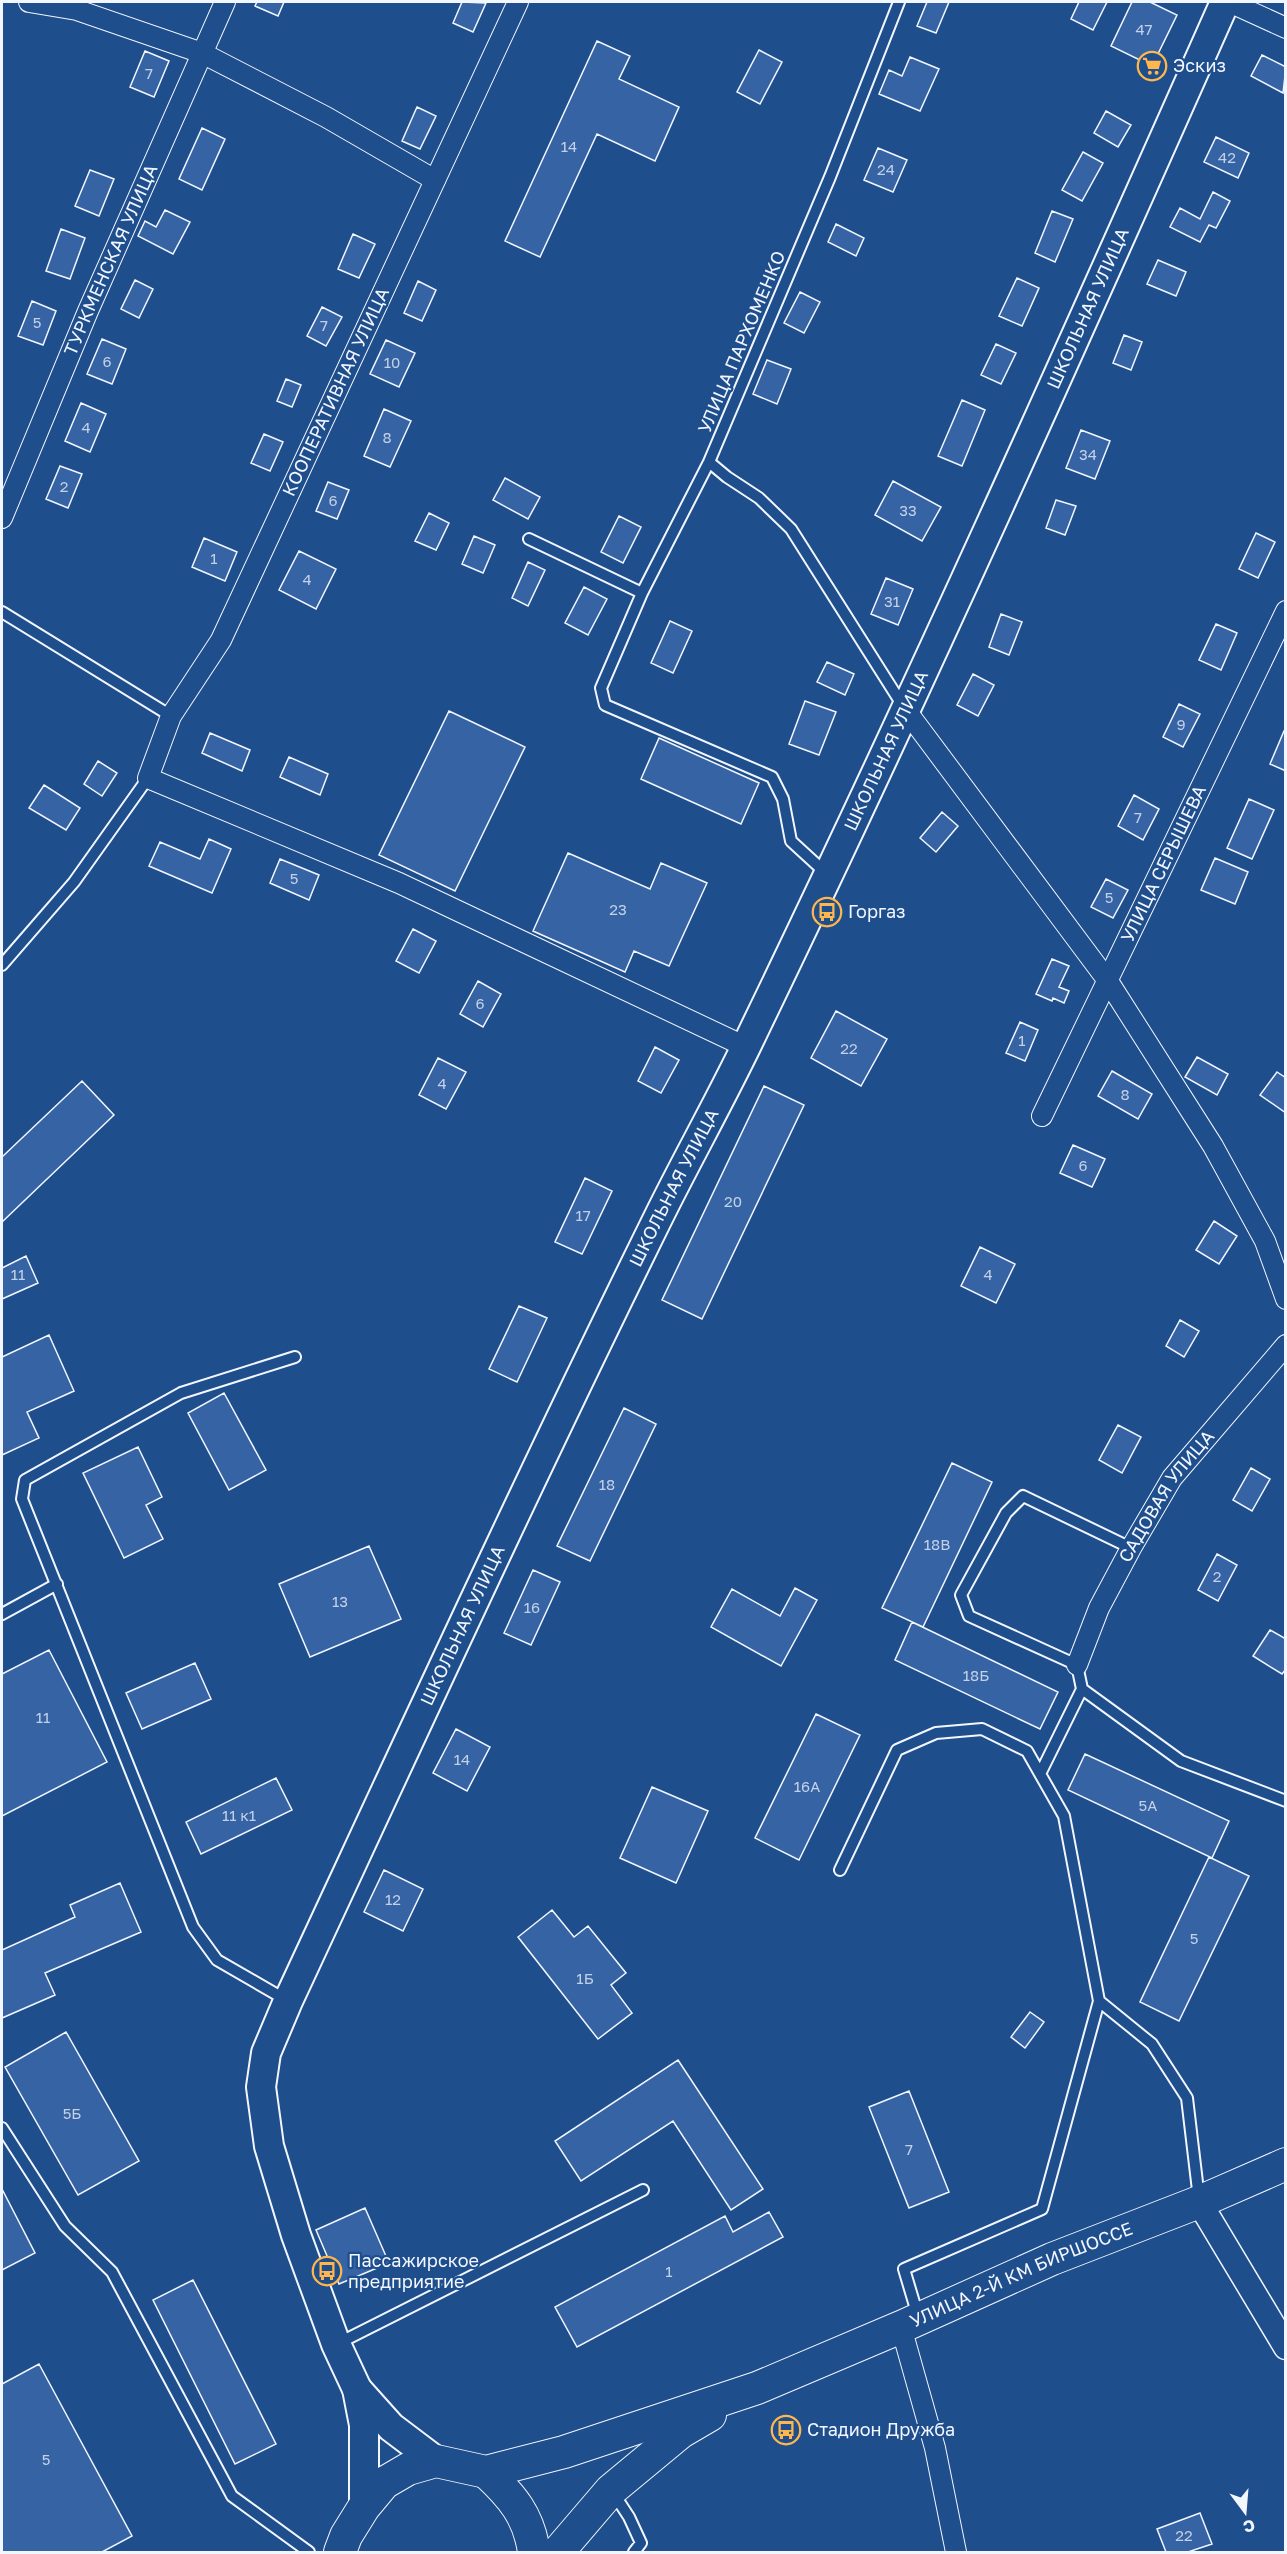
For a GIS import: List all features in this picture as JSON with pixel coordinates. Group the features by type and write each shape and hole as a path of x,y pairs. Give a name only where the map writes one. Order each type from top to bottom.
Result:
{"main road":[{"name":"ШКОЛЬНАЯ УЛИЦА","path":"357,2389 336,2344 296,2235 269,2146 261,2087 266,2053 288,2001 516,1512 660,1214 746,1047 905,709 1227,2"},
{"name":"УЛИЦА 2-Й КМ БИРШОССЕ","path":"757,2388 1052,2259 1199,2202 1286,2164"},
{"path":"357,2389 391,2427 436,2461 486,2472 564,2452 757,2388"},
{"path":"558,2553 611,2490 681,2432 757,2388"},
{"path":"357,2389 364,2426 364,2506"},
{"path":"340,2553 346,2536 364,2506 384,2483 408,2469 436,2461"},
{"path":"486,2472 511,2495 531,2534 534,2553"}],"street":[{"path":"28,2 77,10 202,53 326,117 435,180"},
{"name":"ТУРКМЕНСКАЯ УЛИЦА","path":"2,518 88,311 225,2"},
{"name":"КООПЕРАТИВНАЯ УЛИЦА","path":"148,778 171,716 221,640 518,2"},
{"path":"1227,2 1286,28"},
{"name":"УЛИЦА СЕРЫШЕВА","path":"1042,1116 1286,611"},
{"path":"905,709 1108,981 1213,1146 1265,1241 1286,1299"},
{"path":"148,778 399,883 746,1047"},
{"name":"САДОВАЯ УЛИЦА","path":"1077,1665 1099,1608 1172,1478 1286,1344"},
{"path":"1199,2202 1286,2347"},
{"path":"910,2323 956,2553"}],"lane":[{"name":"УЛИЦА ПАРХОМЕНКО","path":"827,874 791,841 783,799 772,777 606,705 601,688 642,593 709,462 825,188 898,2"},
{"path":"709,462 759,498 791,529 905,709"},
{"path":"530,540 642,593"},
{"path":"2,612 171,716"},
{"path":"2,965 74,882 148,778"},
{"path":"288,2001 217,1960 193,1927 22,1499 25,1480 181,1394 295,1357"},
{"path":"1040,1774 1082,1689 1077,1665 969,1616 961,1595 1006,1513 1023,1496 1131,1548"},
{"path":"2,1614 57,1584"},
{"path":"1082,1689 1181,1761 1286,1801"},
{"path":"840,1870 897,1750 936,1733 982,1729 1027,1751 1064,1816 1099,2001 1041,2210 904,2269 910,2323"},
{"path":"1099,2001 1152,2044 1187,2098 1199,2202"},
{"path":"2,2128 65,2226 112,2272 232,2496 309,2553"},
{"path":"336,2344 643,2190"},
{"path":"611,2490 629,2517 642,2543 634,2553"}],"building":[{"path":"257,2 284,2 278,16 255,6"},
{"path":"462,2 486,3 473,32 453,23"},
{"path":"927,2 949,2 936,33 917,26"},
{"path":"1079,2 1107,2 1093,30 1071,19"},
{"path":"1132,2 1150,2 1177,15 1152,66 1111,46"},
{"path":"597,41 630,56 619,79 679,107 655,161 597,134 540,257 505,241"},
{"path":"759,50 782,62 760,104 737,92"},
{"path":"145,51 169,61 154,97 130,87"},
{"path":"1262,55 1286,67 1283,93 1251,76"},
{"path":"910,57 939,69 920,111 879,94 889,70 902,76"},
{"path":"417,107 436,116 420,149 402,141"},
{"path":"1106,111 1131,125 1118,147 1094,133"},
{"path":"202,128 225,139 202,190 179,179"},
{"path":"1216,137 1249,153 1238,178 1204,162"},
{"path":"878,148 907,160 893,192 864,180"},
{"path":"1083,152 1103,163 1082,201 1062,190"},
{"path":"90,170 114,179 99,216 75,206"},
{"path":"1213,192 1230,201 1216,228 1209,225 1200,242 1170,227 1180,208 1200,219"},
{"path":"165,210 190,222 173,254 138,236 145,221 156,227"},
{"path":"1052,211 1073,219 1055,262 1035,253"},
{"path":"836,224 864,238 856,256 828,242"},
{"path":"61,229 85,238 70,279 46,271"},
{"path":"353,234 375,244 359,278 338,269"},
{"path":"1158,260 1186,272 1176,296 1147,284"},
{"path":"1017,278 1039,288 1022,326 999,316"},
{"path":"135,280 153,289 139,318 121,309"},
{"path":"418,281 436,290 422,321 404,313"},
{"path":"800,292 820,302 804,333 784,323"},
{"path":"32,301 56,311 43,345 18,336"},
{"path":"322,307 342,317 326,346 307,336"},
{"path":"1124,335 1142,342 1131,370 1113,363"},
{"path":"102,339 126,349 112,384 87,374"},
{"path":"386,340 415,353 399,387 370,374"},
{"path":"996,344 1016,353 1001,384 981,375"},
{"path":"767,360 791,369 777,404 753,394"},
{"path":"286,379 301,385 292,407 277,401"},
{"path":"962,400 985,410 962,466 938,456"},
{"path":"81,403 106,414 90,452 65,441"},
{"path":"384,409 411,421 390,467 364,456"},
{"path":"1081,430 1110,441 1095,479 1066,468"},
{"path":"264,434 283,442 270,471 251,463"},
{"path":"60,466 82,474 68,508 46,499"},
{"path":"505,478 540,497 528,519 493,500"},
{"path":"893,481 941,507 922,541 875,515"},
{"path":"328,482 349,490 337,519 316,511"},
{"path":"1056,500 1076,506 1065,535 1046,528"},
{"path":"429,513 449,523 436,550 415,541"},
{"path":"619,516 641,527 623,563 601,552"},
{"path":"1256,533 1275,542 1258,578 1239,569"},
{"path":"474,536 495,545 483,573 462,564"},
{"path":"204,538 237,552 225,581 192,567"},
{"path":"299,551 336,569 316,609 279,590"},
{"path":"528,562 545,570 528,606 512,598"},
{"path":"886,578 913,589 898,625 871,614"},
{"path":"584,587 607,599 588,635 565,623"},
{"path":"1001,614 1022,622 1009,655 989,647"},
{"path":"670,621 692,631 673,673 651,663"},
{"path":"1216,624 1237,633 1221,670 1199,660"},
{"path":"827,662 854,674 845,695 817,682"},
{"path":"973,674 994,685 978,716 957,705"},
{"path":"805,701 836,712 819,755 789,744"},
{"path":"1179,704 1200,714 1183,747 1163,737"},
{"path":"449,711 525,747 455,891 379,855"},
{"path":"1284,731 1286,732 1286,771 1270,764"},
{"path":"210,733 250,750 242,771 202,753"},
{"path":"659,738 759,783 741,824 641,779"},
{"path":"289,757 328,774 320,795 280,777"},
{"path":"98,761 117,773 102,796 84,784"},
{"path":"44,785 80,808 66,830 29,808"},
{"path":"1134,795 1159,809 1143,840 1118,826"},
{"path":"1249,799 1274,810 1252,859 1227,848"},
{"path":"942,812 958,826 936,852 920,838"},
{"path":"209,839 231,849 212,893 149,866 160,842 200,859"},
{"path":"568,853 650,889 661,863 707,883 669,966 634,951 625,972 533,931"},
{"path":"1215,858 1248,872 1235,904 1201,890"},
{"path":"280,859 319,875 309,900 270,883"},
{"path":"1106,879 1128,890 1113,918 1091,907"},
{"path":"413,929 436,941 419,973 396,961"},
{"path":"1052,959 1069,966 1059,987 1069,991 1064,1003 1036,994"},
{"path":"478,981 501,994 483,1027 460,1014"},
{"path":"836,1011 887,1039 861,1086 811,1058"},
{"path":"1020,1022 1038,1030 1025,1061 1006,1053"},
{"path":"655,1047 679,1060 661,1093 638,1081"},
{"path":"1197,1057 1228,1074 1217,1095 1185,1077"},
{"path":"438,1058 466,1072 446,1109 419,1095"},
{"path":"1112,1071 1152,1094 1138,1119 1098,1096"},
{"path":"1277,1072 1286,1078 1286,1113 1260,1095"},
{"path":"82,1081 114,1115 2,1222 2,1157"},
{"path":"764,1086 804,1105 702,1319 662,1300"},
{"path":"1073,1145 1105,1159 1092,1187 1060,1173"},
{"path":"585,1178 612,1191 582,1254 555,1242"},
{"path":"1214,1221 1237,1236 1219,1264 1196,1250"},
{"path":"980,1247 1015,1264 996,1303 961,1286"},
{"path":"26,1256 38,1283 2,1299 2,1268"},
{"path":"519,1306 547,1318 517,1382 489,1369"},
{"path":"1180,1320 1199,1331 1184,1357 1166,1346"},
{"path":"49,1335 74,1391 27,1412 39,1438 2,1455 2,1357"},
{"path":"224,1393 266,1470 229,1490 188,1413"},
{"path":"624,1408 656,1424 590,1561 557,1546"},
{"path":"1118,1425 1141,1437 1122,1473 1099,1460"},
{"path":"138,1447 162,1497 146,1505 163,1539 124,1558 83,1473"},
{"path":"952,1463 992,1482 923,1627 882,1608"},
{"path":"1251,1468 1270,1479 1252,1511 1233,1500"},
{"path":"369,1546 401,1619 310,1657 279,1584"},
{"path":"1217,1554 1237,1565 1218,1601 1198,1590"},
{"path":"533,1570 560,1582 531,1645 504,1633"},
{"path":"795,1588 817,1600 781,1666 711,1627 732,1589 780,1616"},
{"path":"912,1622 1058,1692 1040,1729 895,1660"},
{"path":"1270,1630 1286,1639 1286,1669 1282,1674 1253,1656"},
{"path":"49,1650 107,1762 2,1816 2,1674"},
{"path":"195,1663 211,1699 142,1729 126,1693"},
{"path":"816,1714 860,1735 799,1860 755,1838"},
{"path":"456,1729 490,1747 467,1791 433,1773"},
{"path":"1085,1754 1229,1821 1212,1858 1068,1790"},
{"path":"276,1778 292,1810 201,1854 186,1822"},
{"path":"652,1787 708,1811 676,1883 620,1858"},
{"path":"1209,1857 1249,1876 1179,2021 1140,2002"},
{"path":"384,1870 423,1889 403,1931 364,1912"},
{"path":"120,1883 141,1932 45,1973 55,1995 2,2018 2,1950 75,1917 70,1905"},
{"path":"552,1910 574,1937 588,1926 626,1973 611,1985 632,2013 598,2039 518,1937"},
{"path":"1030,2012 1044,2022 1025,2048 1011,2037"},
{"path":"66,2032 139,2161 78,2195 5,2067"},
{"path":"678,2060 763,2189 731,2210 673,2121 581,2181 555,2141"},
{"path":"909,2091 949,2192 909,2208 869,2107"},
{"path":"2,2189 35,2253 2,2270"},
{"path":"365,2208 389,2263 339,2284 316,2230"},
{"path":"769,2212 783,2237 577,2347 555,2307 725,2216 733,2232"},
{"path":"193,2280 276,2444 235,2464 153,2300"},
{"path":"39,2364 132,2536 102,2552 2,2552 2,2384"},
{"path":"1200,2513 1212,2544 1188,2552 1166,2552 1157,2529"}],"place":[{"name":"Эскиз","path":"1152,66"},
{"name":"Горгаз","path":"827,912"},
{"name":"Пассажирское предприятие","path":"327,2271"},
{"name":"Стадион Дружба","path":"786,2430"}]}
